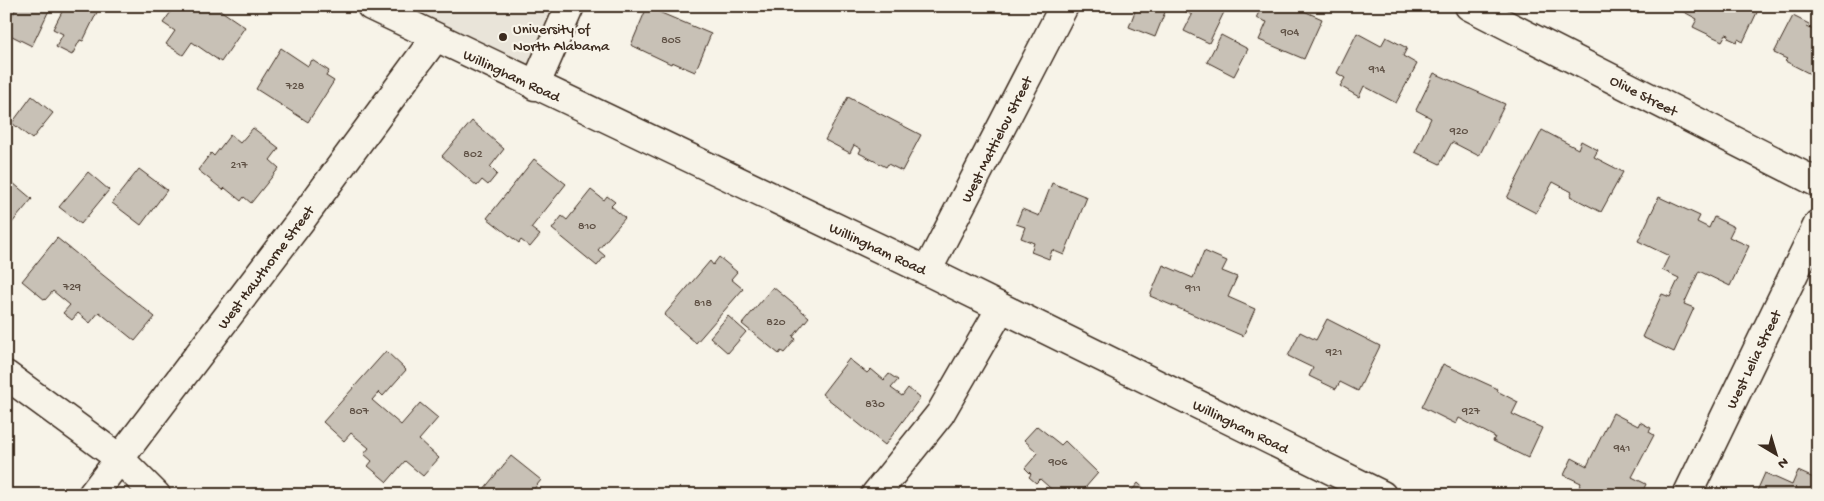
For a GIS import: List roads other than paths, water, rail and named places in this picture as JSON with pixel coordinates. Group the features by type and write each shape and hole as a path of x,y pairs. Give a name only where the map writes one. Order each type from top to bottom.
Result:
{"street":[{"name":"Willingham Road","path":"371,6 535,86 927,271 1382,495"},
{"path":"535,86 570,6"},
{"name":"West Mattielou Street","path":"927,271 1064,6"},
{"name":"Olive Street","path":"1469,6 1818,183"},
{"name":"West Hawthorne Street","path":"92,495 304,216 435,38"},
{"name":"West Lelia Street","path":"1687,495 1818,224"},
{"path":"875,495 940,414 1001,308"},
{"path":"6,375 119,458 156,495"}],"place":[{"name":"University of North Alabama","path":"503,37"}]}
